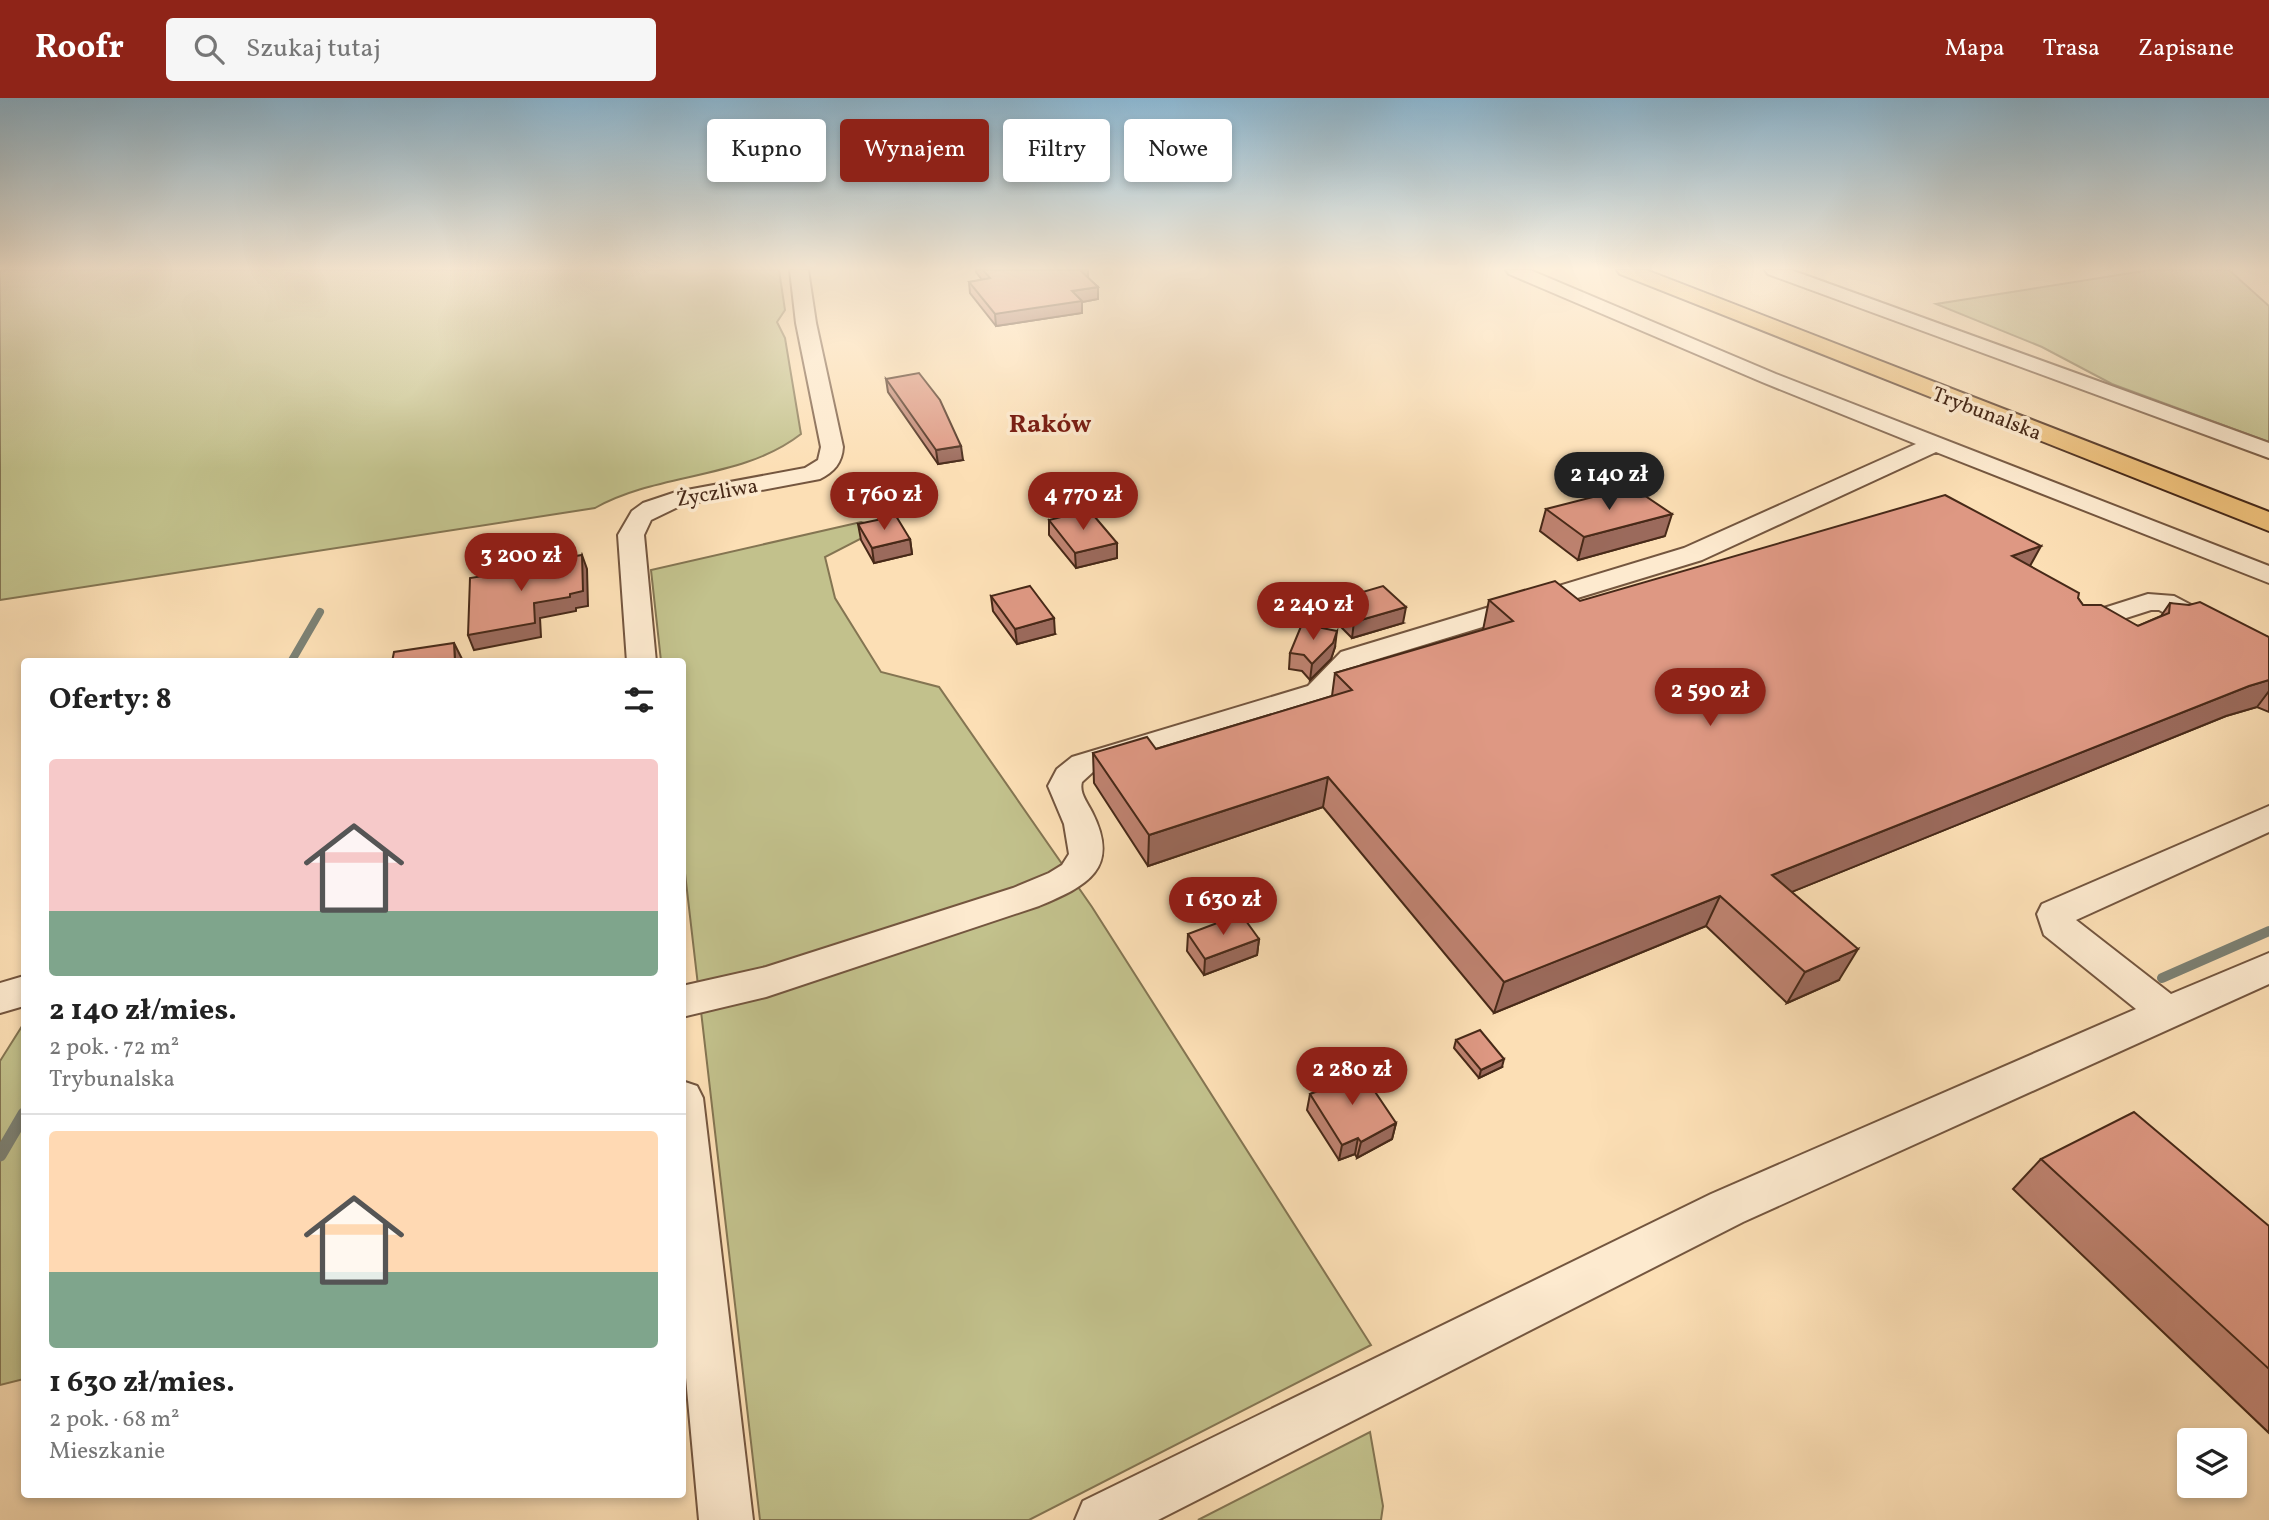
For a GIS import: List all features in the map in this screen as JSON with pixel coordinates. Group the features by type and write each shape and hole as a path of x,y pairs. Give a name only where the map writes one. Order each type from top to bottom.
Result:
{"highway":[{"name":"Trybunalska","path":"1787,336 2269,522"},
{"name":"Trybunalska","path":"1827,336 2269,504"}],"street":[{"name":"Życzliwa","path":"642,658 631,535 641,516 652,508 676,499 812,474 827,465 831,459 832,447 809,336"},
{"path":"1671,336 1769,378 2269,576"},
{"path":"1955,336 2269,451"},
{"path":"2076,626 2148,602 2164,602 2269,657"},
{"path":"2167,1014 2057,925 2055,914 2269,818"},
{"path":"1102,1520 1727,1208 2269,968"},
{"path":"0,999 21,992"},
{"path":"686,1136 726,1520"}],"lane":[{"path":"686,1001 779,978 1013,901 1064,881 1080,869 1088,855 1089,844 1083,824 1064,792 1071,773 1083,764 1319,693 1351,658 1693,554 1937,443"}],"shaded area":[{"path":"0,336 785,338 801,434 778,449 753,460 646,488 595,508 0,600"},
{"path":"2016,336 2269,336 2269,442 2112,384 2042,347"},
{"path":"861,522 874,526 866,536 825,557 835,598 881,672 939,687 1092,907 1371,1345 1029,1520 760,1520 686,882 686,658 661,658 651,570"},
{"path":"21,1028 21,1380 0,1385 0,1061"},
{"path":"1370,1432 1383,1506 1381,1520 1198,1520"}],"building":[{"path":"919,373 940,400 961,446 936,450 886,379"},
{"path":"1632,487 1672,514 1584,537 1546,509"},
{"path":"1945,495 2041,546 2012,556 2079,593 2078,598 2083,605 2101,605 2138,626 2169,613 2170,603 2189,605 2200,602 2269,637 2269,680 1772,875 1858,949 1805,972 1720,896 1504,982 1328,777 1149,835 1093,753 1147,737 1156,749 1352,690 1335,673 1513,621 1489,600 1555,581 1580,601"},
{"path":"1089,510 1117,543 1075,553 1049,520"},
{"path":"896,516 910,539 872,548 858,524"},
{"path":"582,555 583,591 570,594 570,597 534,603 535,623 468,635 470,578 533,568 533,563"},
{"path":"1030,586 1054,618 1015,629 991,596"},
{"path":"1383,586 1406,607 1354,622 1332,601"},
{"path":"1302,624 1337,631 1333,643 1312,664 1304,655 1290,653"},
{"path":"454,643 455,658 393,658 394,652"},
{"path":"1241,914 1259,939 1205,959 1188,934"},
{"path":"1480,1030 1504,1059 1481,1070 1456,1040"},
{"path":"1340,1070 1347,1080 1363,1074 1396,1123 1361,1142 1358,1138 1342,1145 1310,1094 1324,1089 1317,1079"},
{"path":"2134,1112 2269,1226 2269,1369 2041,1159"}],"waterway":[{"path":"293,658 320,612"},
{"path":"2162,978 2269,931"},
{"path":"0,1155 21,1119"}],"district":[{"name":"Raków","path":"1050,423"}]}
